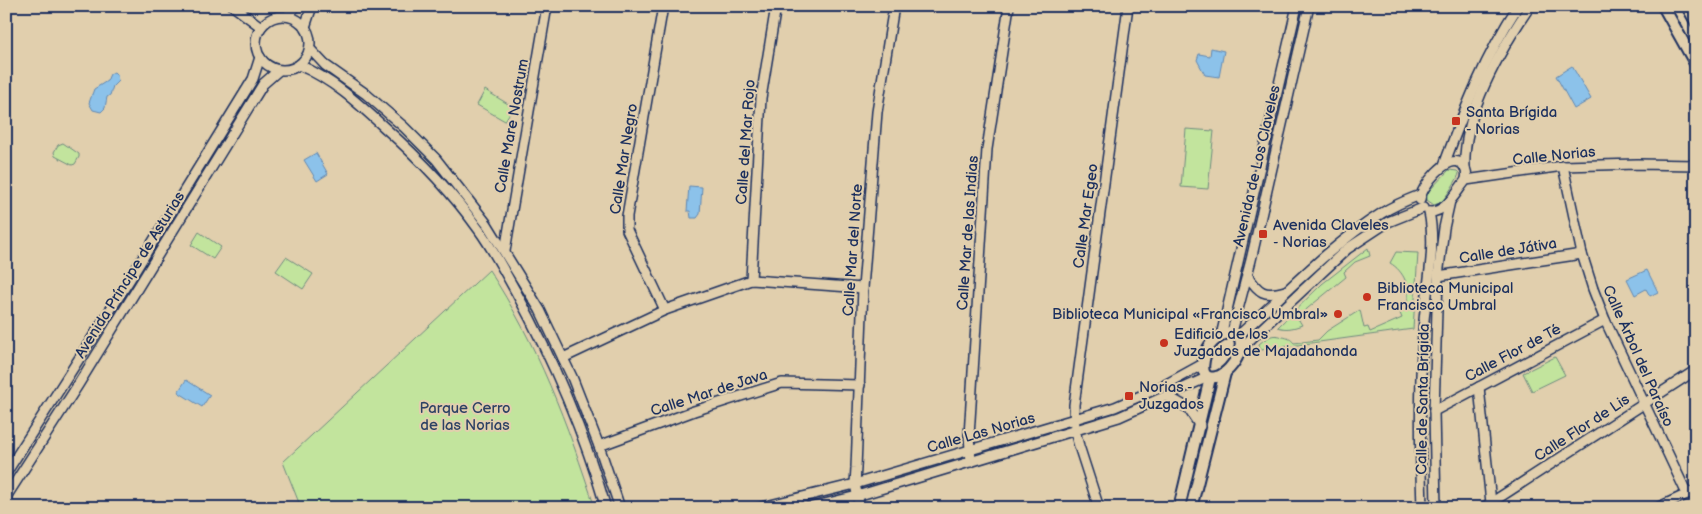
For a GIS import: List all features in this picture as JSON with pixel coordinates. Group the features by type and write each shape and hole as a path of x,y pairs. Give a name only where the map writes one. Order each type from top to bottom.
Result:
{"street":[{"path":"233,6 261,27"},
{"path":"287,16 296,6"},
{"path":"305,27 312,6"},
{"name":"Calle Mare Nostrum","path":"505,251 547,6"},
{"name":"Calle Mar Negro","path":"663,6 627,216 627,230 665,310"},
{"name":"Calle del Mar Rojo","path":"751,280 761,98 776,6"},
{"name":"Calle Mar del Norte","path":"860,508 856,484 863,288 877,112 894,6"},
{"name":"Calle Mar de las Indias","path":"971,462 969,451 987,149 1009,6"},
{"name":"Calle Mar Egeo","path":"1098,508 1075,430 1074,405 1128,6"},
{"path":"1221,336 1297,6"},
{"name":"Avenida de Los Claveles","path":"1235,334 1309,6"},
{"path":"1209,377 1204,372 1203,364 1206,351 1211,343 1221,336 1235,334 1342,241 1383,212 1420,194 1444,165 1479,75 1500,34 1518,6"},
{"path":"808,508 857,496 1119,417 1209,377 1217,377 1225,373 1237,359 1240,349 1347,249 1388,222 1426,210 1435,212 1442,209 1450,201 1466,180 1464,151 1467,132 1488,79 1507,40 1530,6"},
{"path":"1663,6 1696,65"},
{"path":"1687,6 1696,22"},
{"path":"287,16 297,20 305,27 309,34 310,49 304,61 299,65 279,70 260,57 256,42 261,27 272,18 287,16"},
{"path":"310,49 325,65 366,94 404,127 436,159 487,224 540,310 572,377 599,446 620,508"},
{"name":"Avenida Príncipe de Asturias","path":"6,473 130,279 253,79 260,57"},
{"path":"299,65 318,73 366,110 426,166 479,229 528,314 561,382 606,508"},
{"name":"Avenida Príncipe de Asturias","path":"6,497 78,385 263,84 279,70"},
{"path":"1444,165 1453,161 1459,162 1465,168"},
{"name":"Calle Norias","path":"1466,180 1564,166 1696,165"},
{"name":"Calle Árbol del Paraíso","path":"1564,166 1582,254 1592,289 1604,320 1644,404 1691,492"},
{"name":"Calle de Santa Brígida","path":"1420,194 1420,202 1426,210 1432,225 1423,332 1419,414 1422,508"},
{"name":"Calle de Santa Brígida","path":"1436,508 1434,411 1438,276 1444,228 1450,201"},
{"name":"Calle de Játiva","path":"1438,276 1582,254"},
{"path":"1247,276 1262,293 1271,295 1285,291"},
{"path":"563,358 665,310 751,280 863,288"},
{"name":"Calle Flor de Té","path":"1434,411 1604,320"},
{"path":"1235,334 1240,349"},
{"name":"Calle Las Norias","path":"758,508 856,484 1075,420 1130,401 1203,364"},
{"name":"Calle Flor de Lis","path":"1487,505 1696,370"},
{"path":"1191,508 1225,373"},
{"path":"1179,508 1200,426 1209,377"},
{"name":"Calle Mar de Java","path":"599,446 694,410 782,384 860,385"},
{"path":"1479,387 1487,505"},
{"path":"1167,396 1188,408 1200,426"},
{"path":"1657,508 1691,492"}],"green space":[{"path":"485,90 513,107 505,121 477,105"},
{"path":"1186,129 1214,131 1208,189 1181,187"},
{"path":"63,143 79,154 75,164 72,165 55,156 54,152 58,145"},
{"path":"1449,170 1459,173 1442,202 1434,205 1427,200 1427,193"},
{"path":"199,232 221,247 213,259 191,245"},
{"path":"1368,248 1370,256 1355,262 1344,272 1346,277 1297,317 1302,325 1290,328 1278,327 1322,284"},
{"path":"1396,252 1418,253 1413,329 1261,350 1259,344 1273,336 1288,338 1294,343 1318,340 1327,331 1360,310 1364,328 1368,327 1370,332 1402,318 1397,306 1407,304 1408,292 1403,275 1390,263"},
{"path":"286,257 313,274 303,289 276,271"},
{"name":"Parque Cerro de las Norias","path":"489,270 522,326 550,385 574,446 595,508 301,508 283,462"},
{"path":"1555,357 1565,375 1532,391 1523,373"}],"water":[{"path":"1211,48 1224,51 1219,77 1205,75 1197,60 1199,54 1210,56"},
{"path":"1572,66 1591,99 1574,109 1556,76"},
{"path":"114,72 117,75 118,81 107,97 105,108 101,112 93,110 89,103 94,89 107,81 110,74"},
{"path":"316,153 328,174 317,181 304,160"},
{"path":"689,186 702,187 700,214 697,218 691,218 690,211 687,211"},
{"path":"1647,270 1658,292 1650,296 1646,289 1635,295 1627,279"},
{"path":"186,380 210,395 202,407 178,392"}],"place":[{"name":"Santa Brígida - Norias","path":"1456,121"},
{"name":"Avenida Claveles - Norias","path":"1263,234"},
{"name":"Biblioteca Municipal Francisco Umbral","path":"1367,297"},
{"name":"Biblioteca Municipal «Francisco Umbral»","path":"1338,314"},
{"name":"Edificio de los Juzgados de Majadahonda","path":"1164,343"},
{"name":"Norias - Juzgados","path":"1129,396"}]}
